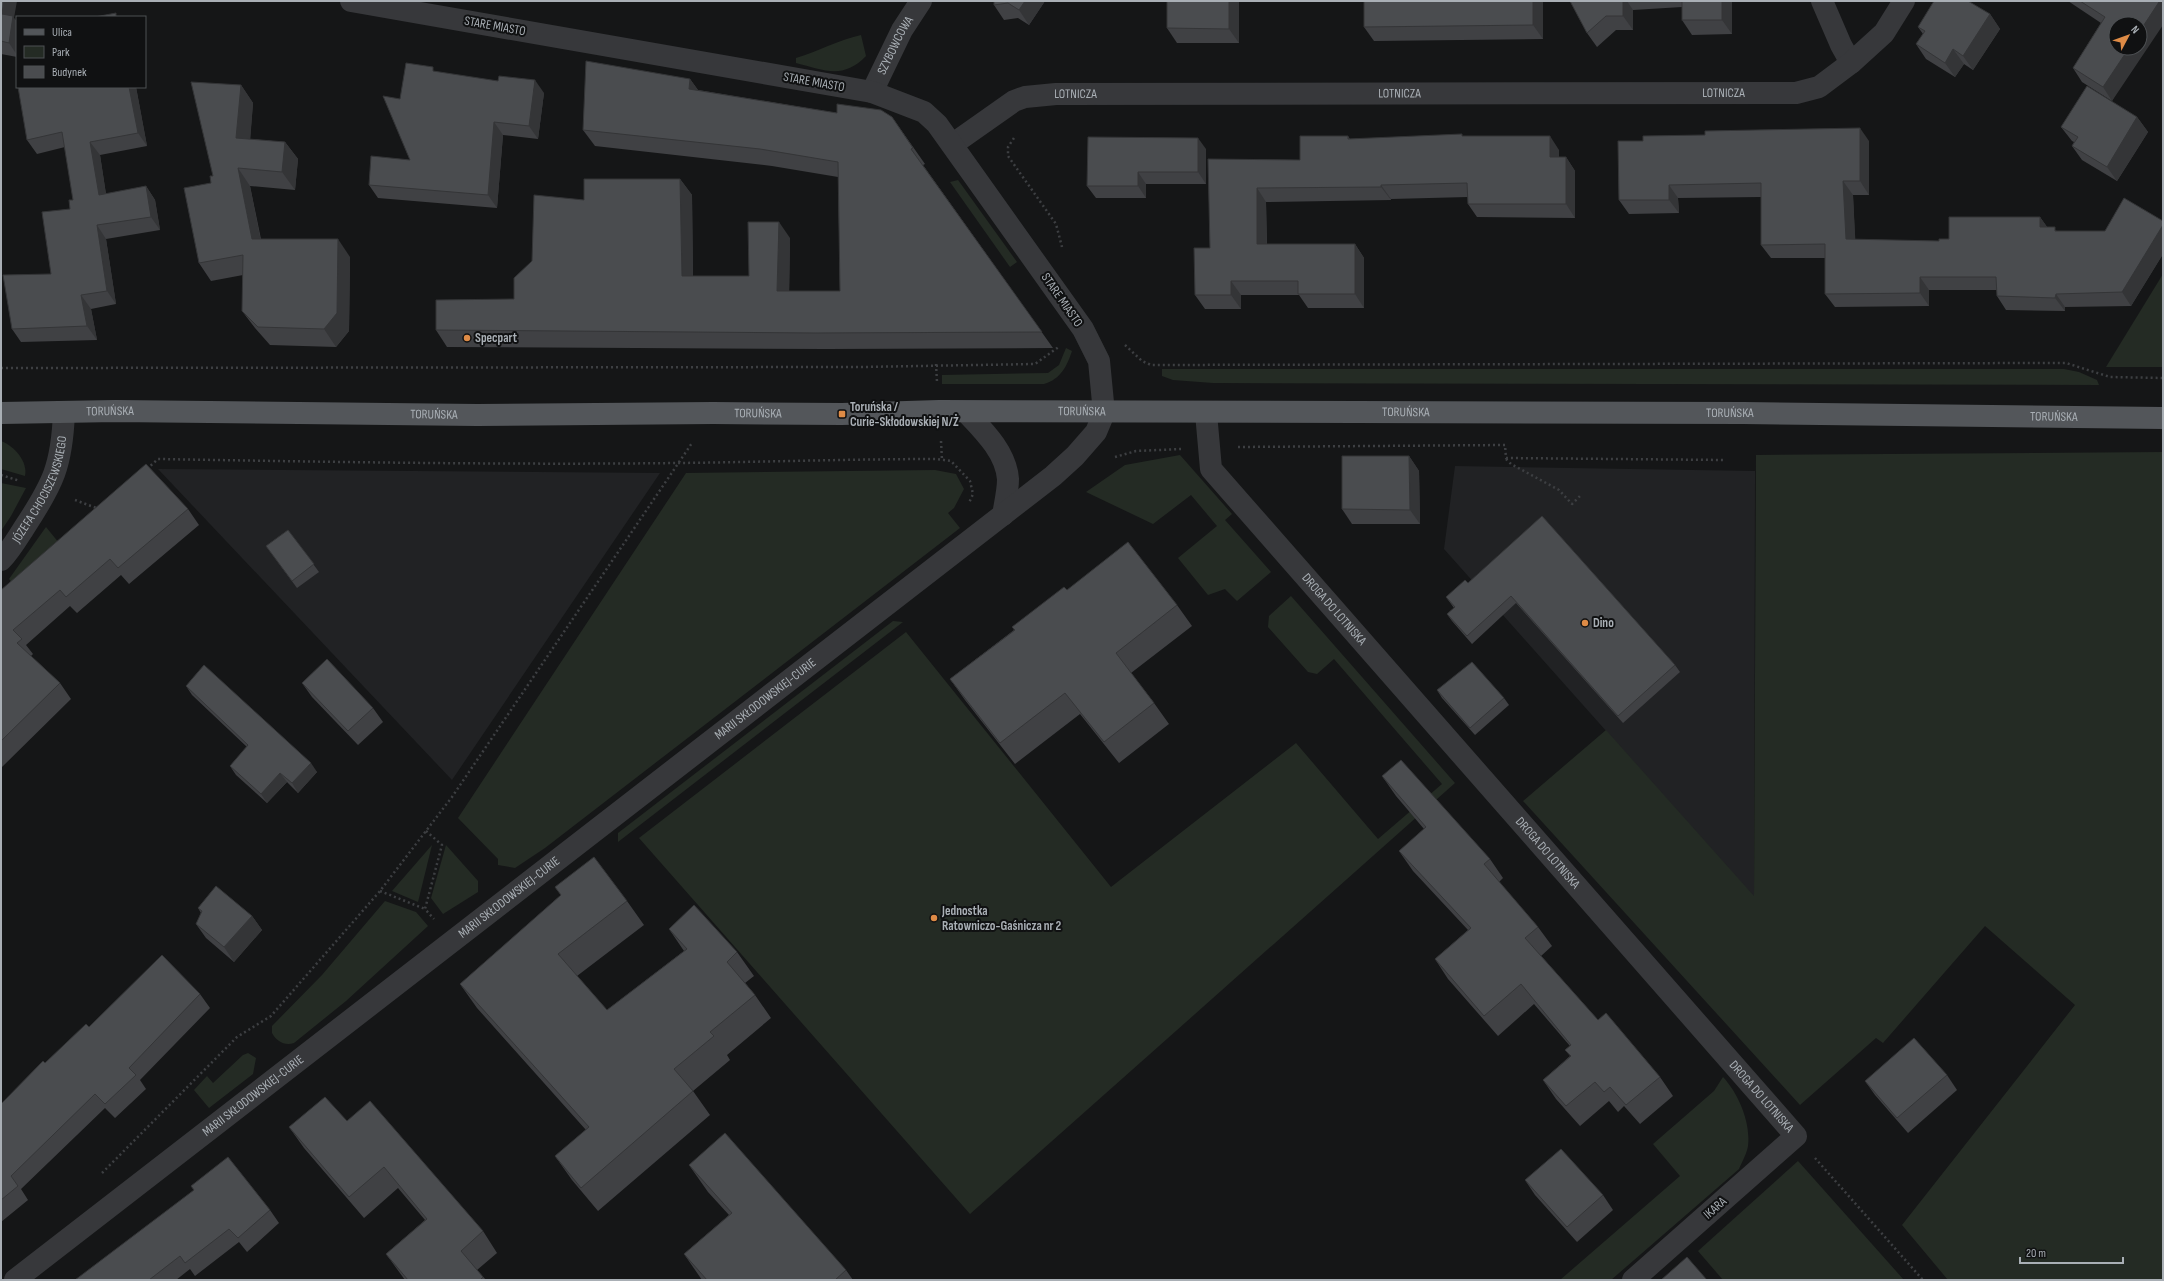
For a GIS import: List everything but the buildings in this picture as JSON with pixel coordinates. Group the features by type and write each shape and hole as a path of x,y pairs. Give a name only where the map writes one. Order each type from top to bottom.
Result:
{"main road":[{"name":"TORUŃSKA","path":"1,413 116,411 477,415 713,413 842,414 966,412 1743,413 2163,418"}],"street":[{"name":"STARE MIASTO","path":"351,1 872,92 924,112 953,144 1083,329 1099,361 1104,412"},
{"name":"SZYBOWCOWA","path":"872,92 902,30 921,1"},
{"path":"1822,1 1841,45 1851,63"},
{"name":"LOTNICZA","path":"953,144 1014,101 1025,97 1056,94 1796,93 1818,87 1851,63 1884,33 1904,1"},
{"name":"JÓZEFA CHOCISZEWSKIEGO","path":"1,560 48,489 57,470 63,442 64,412"},
{"path":"966,412 992,440 1006,468 1008,479 1003,515"},
{"name":"MARII SKŁODOWSKIEJ-CURIE","path":"15,1280 1053,476 1075,456 1096,432 1104,412"},
{"name":"DROGA DO LOTNISKA","path":"1206,413 1211,469 1796,1136"},
{"name":"IKARA","path":"1633,1280 1796,1136"}],"path":[{"path":"998,112 1015,137 1008,147 1008,156 1056,224 1063,251"},
{"path":"1,368 861,367 1035,364 1083,329"},
{"path":"1121,341 1142,361 1151,365 2066,363 2110,378 2163,378"},
{"path":"97,1178 237,1037 271,1016 380,891 452,797 713,413"},
{"path":"1505,445 1506,458 1511,464 1559,490 1572,504 1582,494"},
{"path":"1506,458 1726,460"},
{"path":"141,474 158,459 354,462 680,463"},
{"path":"1,475 48,489 102,510 96,516"},
{"path":"380,891 425,909"},
{"name":"DROGA DO LOTNISKA","path":"1796,1136 1923,1280"}],"shaded area":[{"path":"1455,466 1755,471 1754,897 1444,549"},
{"path":"158,469 660,473 452,780"}],"green space":[{"path":"861,35 866,56 849,68 841,71 833,71 796,63 796,58"},
{"path":"958,180 1017,262 1010,267 950,182"},
{"path":"2163,274 2163,367 2106,367"},
{"path":"1066,348 1072,351 1065,367 1055,379 1044,384 942,384 942,375 1048,373 1059,365"},
{"path":"1162,369 2064,369 2079,372 2097,380 2099,385 1213,383 1173,380 1162,376"},
{"path":"1,441 11,446 19,455 24,465 25,476 1,469"},
{"path":"2163,452 2163,1280 1948,1280 1902,1225 2075,1005 1985,926 1883,1043 1876,1038 1800,1105 1523,801 1606,730 1754,896 1756,455"},
{"path":"1180,455 1232,514 1225,520 1271,572 1237,601 1225,589 1208,595 1178,558 1217,526 1191,495 1153,524 1086,492 1125,465"},
{"path":"935,470 956,474 964,489 954,508 948,513 960,528 545,848 515,868 498,865 498,859 458,818 686,473"},
{"path":"1,483 26,488 1,531"},
{"path":"46,527 59,543 15,586 9,579"},
{"path":"1291,596 1455,783 970,1214 639,838 906,632 1111,887 1296,743 1378,839 1442,784 1334,659 1317,674 1308,672 1268,627 1269,616"},
{"path":"893,621 903,622 618,842 618,833"},
{"path":"432,845 418,902 392,891"},
{"path":"446,845 478,881 478,892 443,914 431,898"},
{"path":"385,901 416,912 428,926 346,1001 294,1043 284,1044 279,1041 272,1033 272,1026 322,975"},
{"path":"248,1053 256,1058 253,1074 209,1108 194,1090 207,1076 213,1083 243,1055"},
{"path":"1723,1077 1734,1091 1742,1108 1747,1127 1748,1146 1746,1155 1739,1169 1611,1280 1560,1280 1680,1176 1653,1144 1714,1091"},
{"path":"1798,1161 1904,1280 1723,1280 1698,1251"}],"place":[{"name":"Specpart","path":"467,338"},
{"name":"Toruńska / Curie-Skłodowskiej N/Ż","path":"842,414"},
{"name":"Dino","path":"1585,623"},
{"name":"Jednostka Ratowniczo-Gaśnicza nr 2","path":"934,918"}]}
